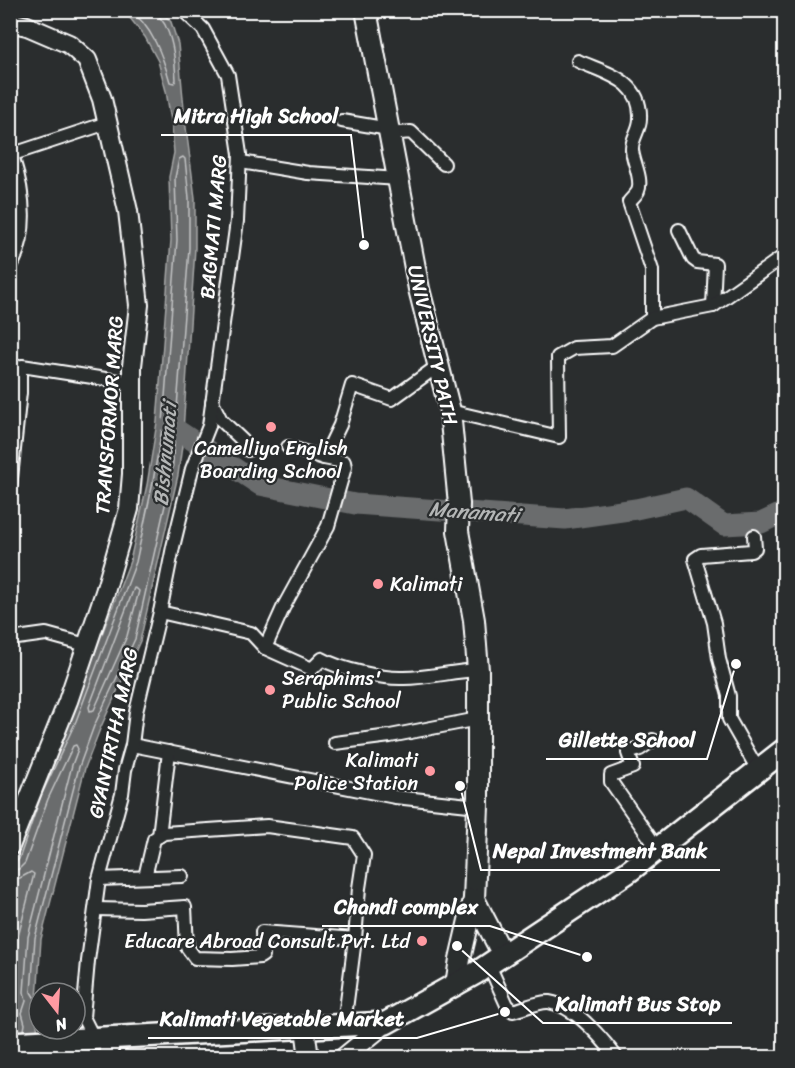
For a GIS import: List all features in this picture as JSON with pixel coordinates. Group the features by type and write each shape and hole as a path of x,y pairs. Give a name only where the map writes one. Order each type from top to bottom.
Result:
{"highway":[{"path":"10,1043 78,1040 109,1048 305,1028 386,1023 456,985 628,872 784,750"}],"main road":[{"name":"UNIVERSITY PATH","path":"366,10 419,289 450,411 459,504 458,531 474,620 478,670 478,806 474,898 456,985"},
{"name":"TRANSFORMOR MARG","path":"10,22 27,26 69,44 87,60 102,99 128,211 139,305 131,382 132,474 129,509 105,592 68,701 10,846"},
{"name":"UNIVERSITY PATH","path":"474,898 496,960"},
{"path":"343,1058 386,1023"},
{"path":"305,1028 309,1058"}],"street":[{"name":"BAGMATI MARG","path":"183,10 203,29 228,75 241,162 237,221 209,426"},
{"path":"578,61 601,72 619,77 636,95 640,106 640,122 632,146 639,180 638,191 629,202 652,270 652,318"},
{"path":"342,121 390,131 411,132 444,164"},
{"path":"10,268 22,239 24,216 20,180 11,155 107,123"},
{"path":"241,162 308,173 399,179"},
{"path":"679,230 693,259 697,262 715,264 713,306"},
{"path":"450,411 558,437 558,357 574,348 612,346 652,318 713,306 784,256"},
{"path":"324,458 340,425 352,386 392,399 439,364"},
{"path":"10,488 16,391 22,366 131,382"},
{"path":"212,402 221,420 243,441 248,450"},
{"name":"GYANTIRTHA MARG","path":"109,1048 91,1033 83,1017 87,961 99,879 122,794 136,712 173,547 192,469 209,426"},
{"path":"265,648 283,608 328,526 345,464 288,447"},
{"path":"754,536 755,548 747,553 701,555 695,559 714,623 719,659 729,696 729,719 758,770"},
{"path":"160,612 251,633 265,648 312,669 322,659 341,669 402,679 458,670 478,670"},
{"path":"10,639 46,634 86,645"},
{"path":"335,743 390,736 478,719"},
{"path":"653,740 640,749 628,753 633,767 611,775 611,782 657,848"},
{"path":"132,745 395,797 478,806"},
{"path":"159,836 169,752"},
{"path":"145,877 154,839 164,833 267,826 352,838 364,855 358,888 355,939 344,1025"},
{"path":"99,879 182,876"},
{"path":"96,909 141,910 185,907 187,947 195,958 260,957 263,955 262,932 355,939"},
{"path":"496,960 507,1005 513,1011 548,1002 557,1005 581,1018 600,1036 617,1058"}],"water":[{"name":"Bishnumati","path":"117,11 161,11 171,22 178,44 195,198 195,248 182,446 178,475 140,641 85,768 41,939 38,981 27,981 27,1041 39,1041 40,1057 11,1057 10,864 70,718 130,561 147,485 157,422 171,240 169,177 174,153 166,91 158,61 145,37 130,18"}],"waterway":[{"name":"Manamati","path":"171,426 260,485 355,504 565,519 636,509 686,498 724,525 761,523 784,512"}],"place":[{"name":"Mitra High School","path":"364,245"},
{"name":"Camelliya English Boarding School","path":"271,427"},
{"name":"Kalimati","path":"378,584"},
{"name":"Gillette School","path":"736,664"},
{"name":"Seraphims' Public School","path":"270,690"},
{"name":"Kalimati Police Station","path":"430,771"},
{"name":"Nepal Investment Bank","path":"460,786"},
{"name":"Educare Abroad Consult Pvt. Ltd","path":"422,941"},
{"name":"Kalimati Bus Stop","path":"457,946"},
{"name":"Chandi complex","path":"587,957"},
{"name":"Kalimati Vegetable Market","path":"505,1012"}]}
